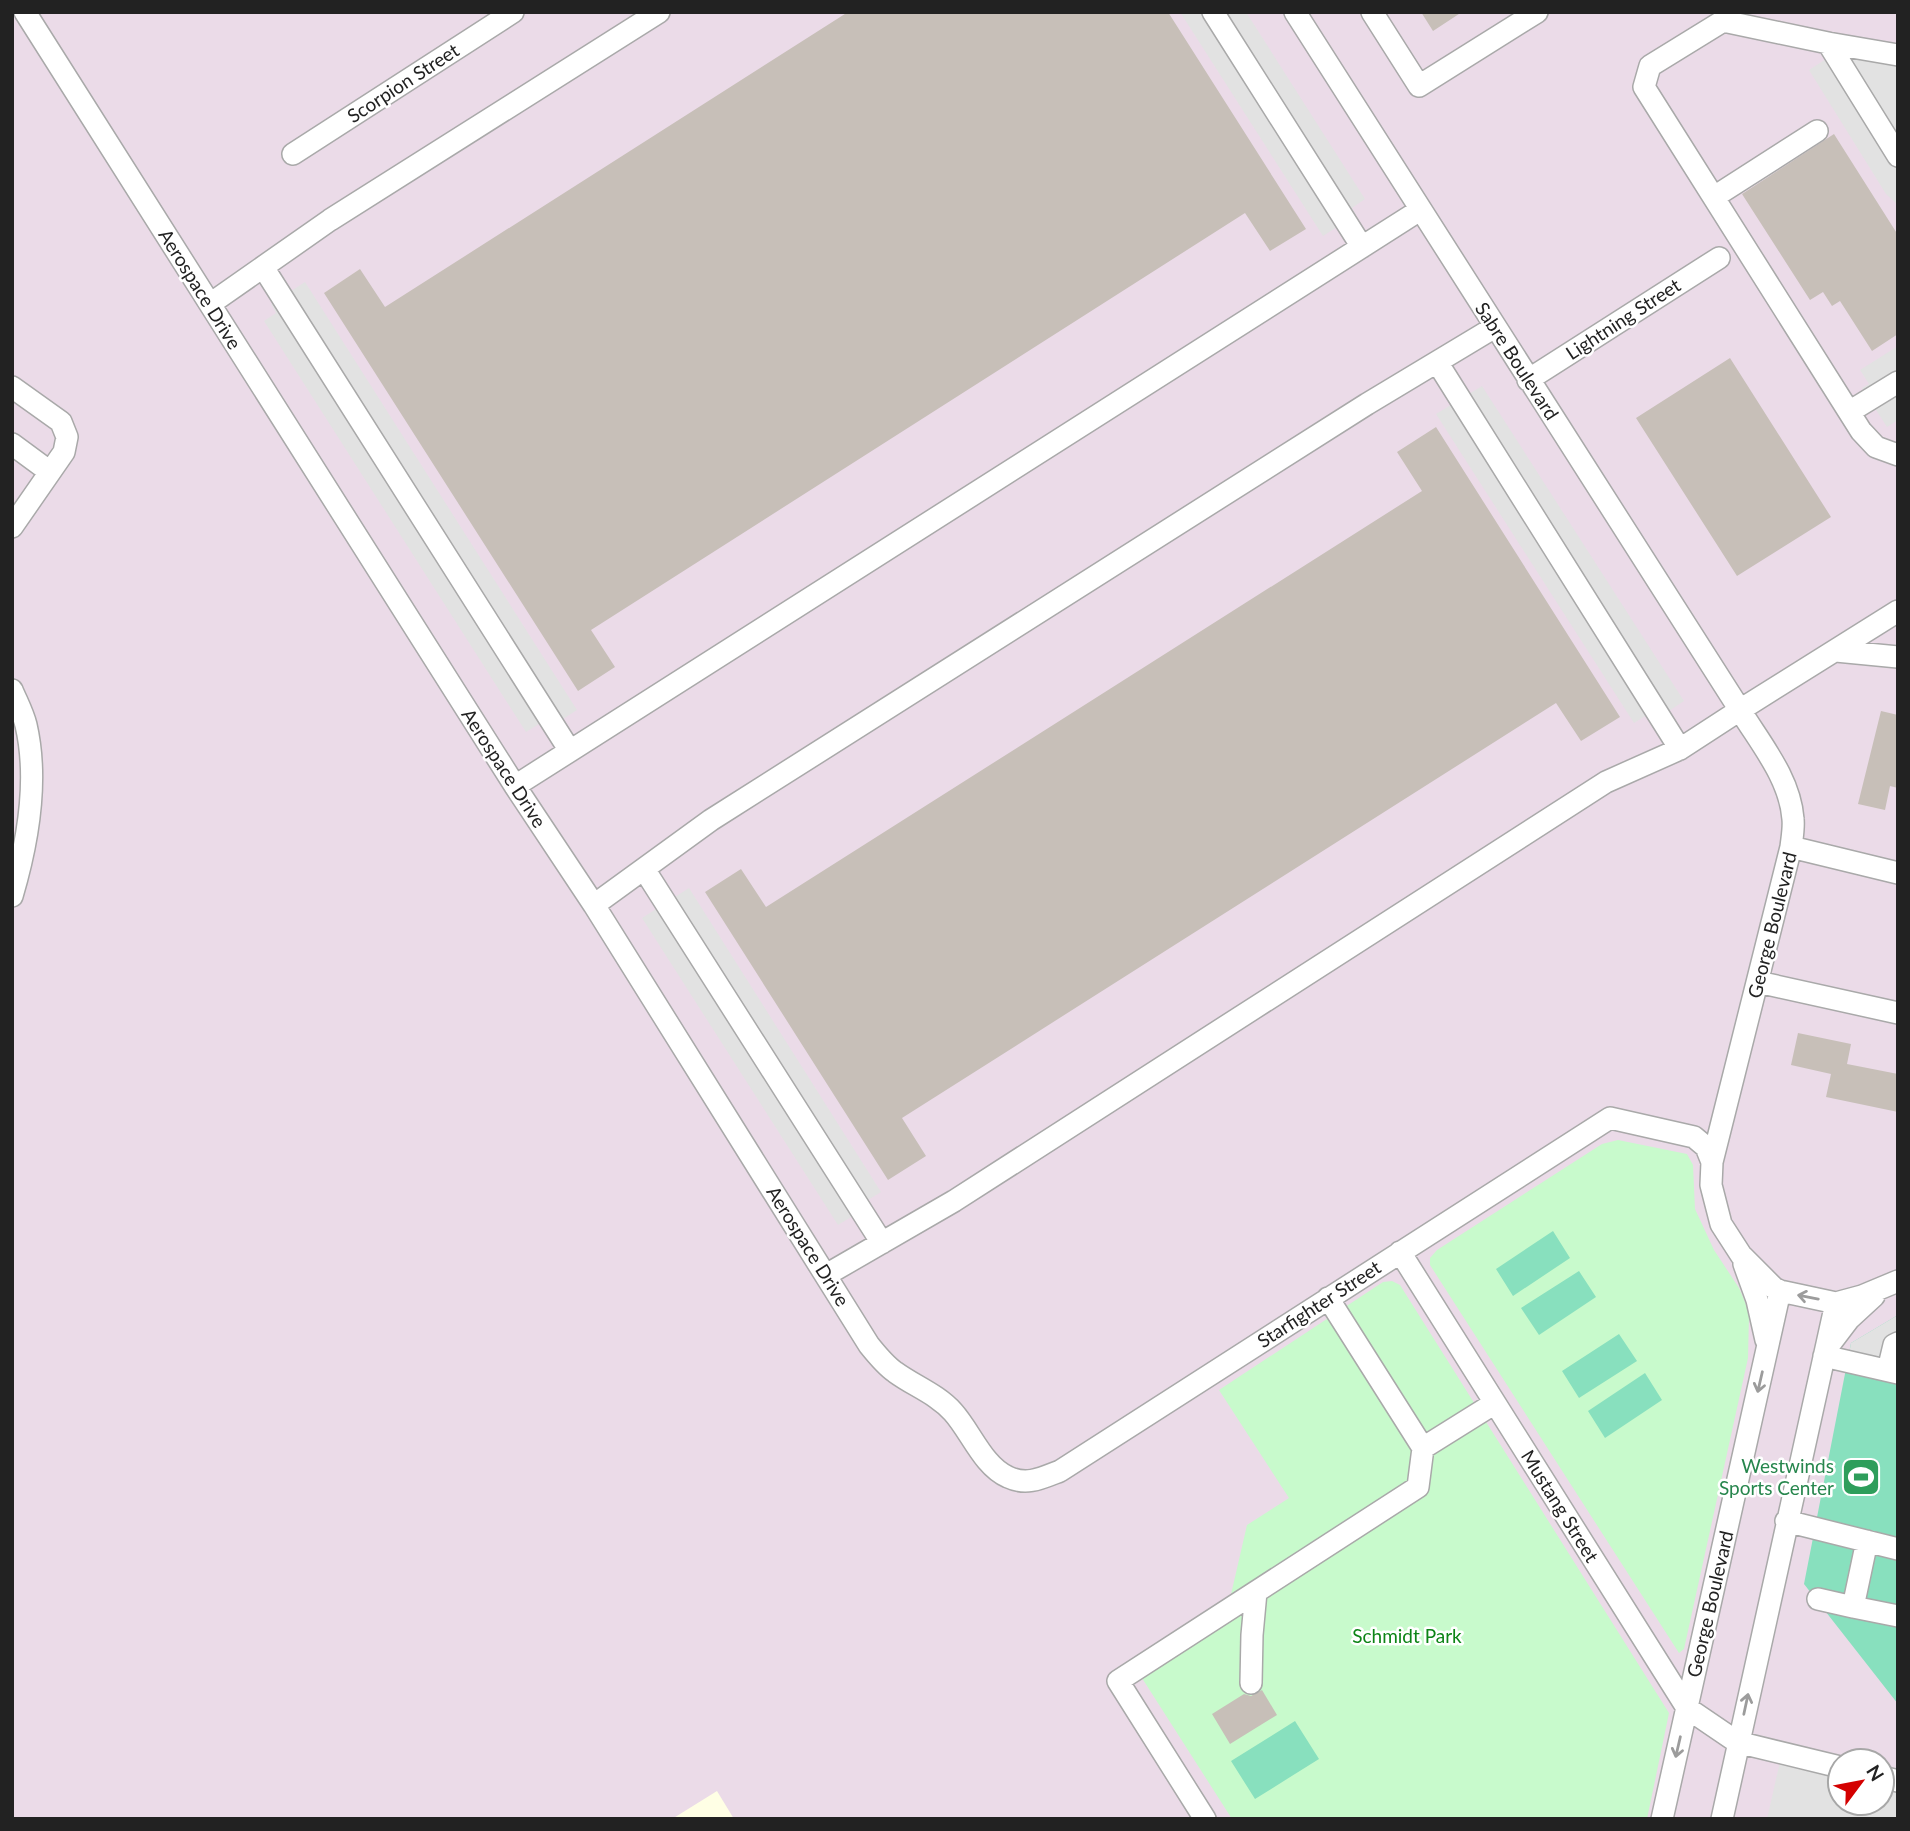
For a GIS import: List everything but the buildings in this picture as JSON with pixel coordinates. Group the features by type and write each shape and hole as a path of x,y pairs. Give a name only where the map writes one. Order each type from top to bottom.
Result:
{"street":[{"name":"Aerospace Drive","path":"25,12 515,786 594,905 869,1345 883,1362 951,1410 1000,1474 1024,1482"},
{"name":"Scorpion Street","path":"293,154 513,12"},
{"path":"210,304 330,220 659,12"},
{"path":"1213,12 1363,247"},
{"name":"Sabre Boulevard","path":"1295,12 1740,710"},
{"path":"1372,12 1419,86 1537,12"},
{"path":"1898,55 1723,21 1650,66 1644,87 1861,431 1876,447 1898,455"},
{"path":"1828,43 1898,156"},
{"path":"1714,197 1817,131"},
{"path":"515,786 1420,210"},
{"name":"Lightning Street","path":"1528,380 1718,258"},
{"path":"263,267 570,751"},
{"path":"594,905 722,812 1367,404 1495,327"},
{"path":"1437,362 1680,749"},
{"path":"1849,412 1898,382"},
{"path":"12,387 61,422 67,437 64,452 16,513"},
{"path":"12,444 50,472"},
{"path":"826,1275 954,1201 1606,782 1680,749 1898,611"},
{"path":"1836,651 1898,657"},
{"path":"12,690 26,725 32,778 24,855 12,895"},
{"name":"George Boulevard","path":"1740,710 1781,777 1793,820 1791,846 1712,1162 1711,1185 1715,1205 1721,1224 1741,1255 1763,1280 1780,1291 1836,1303 1889,1285"},
{"path":"1791,846 1898,873"},
{"path":"643,869 882,1243"},
{"path":"1758,982 1898,1013"},
{"name":"Starfighter Street","path":"1024,1482 1037,1481 1060,1471 1610,1118 1693,1137 1706,1147 1712,1162"},
{"name":"Mustang Street","path":"1400,1252 1687,1708 1737,1742"},
{"name":"George Boulevard","path":"1741,1255 1752,1284 1767,1348"},
{"name":"George Boulevard","path":"1824,1356 1835,1335 1849,1319 1889,1285"},
{"name":"George Boulevard","path":"1662,1819 1780,1291"},
{"path":"1205,1819 1118,1681 1418,1487 1423,1448 1328,1298"},
{"name":"George Boulevard","path":"1722,1819 1836,1303"},
{"path":"1824,1356 1893,1372 1894,1345 1898,1343"},
{"path":"1423,1448 1495,1402"},
{"path":"1786,1521 1898,1549"},
{"path":"1853,1607 1867,1541"},
{"path":"1251,1683 1256,1592"},
{"path":"1818,1599 1898,1616"},
{"path":"1737,1742 1826,1764"}],"shaded area":[{"path":"12,12 1898,12 1898,1819 12,1819"},
{"path":"1180,12 1246,12 1365,199 1352,208 1356,215 1323,236"},
{"path":"1860,37 1898,47 1898,205 1886,194 1809,70"},
{"path":"305,282 577,710 544,731 539,724 526,732 264,321 276,313 271,304"},
{"path":"1898,346 1898,420 1887,427 1862,388 1869,384 1860,370"},
{"path":"1482,386 1684,701 1652,722 1647,715 1634,723 1436,414"},
{"path":"689,888 881,1192 868,1200 871,1205 838,1225 642,918"},
{"path":"1898,1315 1898,1382 1846,1370 1851,1343"},
{"path":"1784,1744 1826,1753 1826,1817 1896,1817 1898,1769 1898,1819 1767,1819"},
{"path":"717,1791 734,1819 672,1819"}],"green space":[{"path":"1618,1140 1687,1154 1693,1165 1695,1209 1714,1250 1739,1288 1749,1315 1748,1358 1684,1649 1679,1653 1430,1265 1430,1258 1437,1250 1602,1144"},
{"path":"1553,1231 1570,1258 1513,1296 1496,1269"},
{"path":"1579,1271 1596,1297 1539,1335 1521,1308"},
{"name":"Schmidt Park","path":"1392,1281 1400,1285 1669,1713 1647,1819 1232,1819 1133,1664 1229,1603 1247,1525 1289,1498 1219,1390 1383,1282"},
{"name":"Westwinds Sports Center","path":"1898,1315 1898,1704 1804,1584 1851,1343"},
{"path":"1619,1334 1637,1361 1579,1398 1562,1371"},
{"path":"1645,1373 1662,1400 1605,1438 1588,1411"},
{"path":"1295,1721 1319,1759 1255,1799 1231,1761"}],"place":[{"name":"Westwinds Sports Center","path":"1861,1477"}]}
